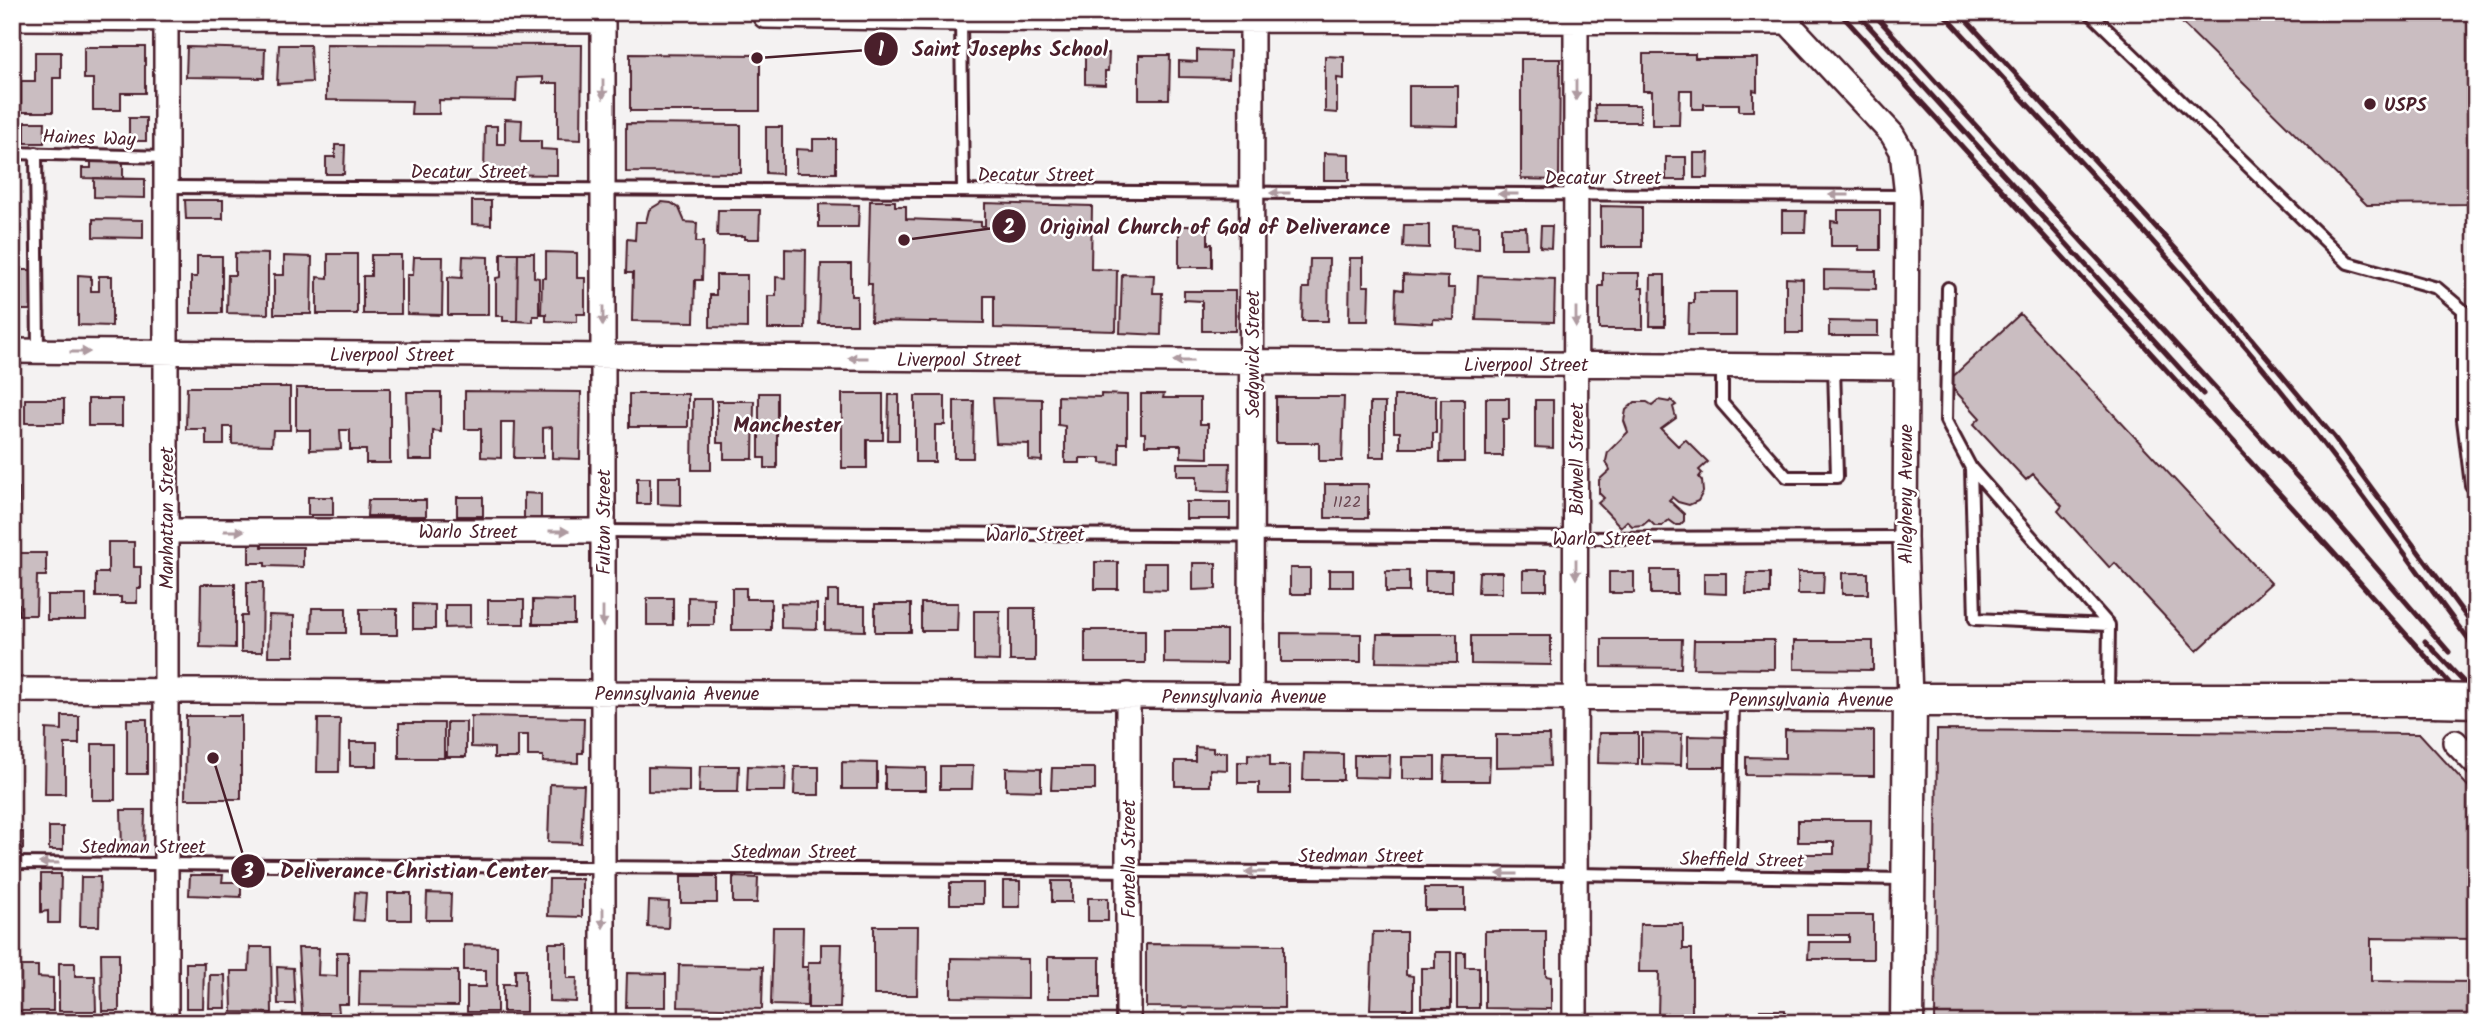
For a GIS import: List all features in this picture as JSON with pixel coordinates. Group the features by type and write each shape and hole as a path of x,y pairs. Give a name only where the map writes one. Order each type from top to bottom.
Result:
{"street":[{"path":"12,18 166,16"},
{"name":"Fulton Street","path":"166,16 603,20 603,1023"},
{"name":"Manhattan Street","path":"166,16 166,1023"},
{"path":"765,16 961,19 1252,16 1576,21 1783,17"},
{"name":"Sedgwick Street","path":"1251,696 1252,16"},
{"name":"Allegheny Avenue","path":"1783,17 1892,134 1902,150 1907,195 1905,537 1910,700 1907,1023"},
{"name":"Bidwell Street","path":"1575,1023 1576,21"},
{"name":"Liverpool Street","path":"12,351 1905,367"},
{"name":"Warlo Street","path":"166,531 603,531"},
{"name":"Pennsylvania Avenue","path":"12,690 2476,701"},
{"name":"Fontella Street","path":"1128,695 1128,1023"},
{"path":"2455,741 2476,764"}],"lane":[{"path":"2089,12 2348,263 2437,288 2476,321"},
{"path":"961,19 962,191"},
{"name":"Haines Way","path":"12,153 166,157"},
{"path":"37,153 38,351"},
{"name":"Decatur Street","path":"166,187 1907,195"},
{"path":"1948,288 1946,421 1971,468 2109,625 2108,700"},
{"path":"2463,310 2463,420 2471,485 2476,491"},
{"path":"1721,365 1722,403 1787,477 1836,477 1834,366"},
{"path":"1971,468 1975,619 2109,625"},
{"name":"Warlo Street","path":"603,531 1576,538 1905,537"},
{"path":"1730,876 1733,699"},
{"name":"Stedman Street","path":"12,863 1575,874"},
{"name":"Sheffield Street","path":"1575,874 1908,879"}],"building":[{"name":"USPS","path":"2171,12 2476,12 2476,196 2468,204 2367,205"},
{"path":"326,44 582,45 581,140 558,139 558,83 543,83 543,77 517,78 516,101 439,100 439,114 411,114 412,101 326,100"},
{"path":"279,45 310,45 312,82 277,84"},
{"path":"14,47 14,102 12,102"},
{"path":"84,47 145,47 145,93 121,93 121,110 93,110 93,79 84,79"},
{"path":"187,47 265,49 264,78 186,77"},
{"path":"1197,50 1230,51 1229,78 1179,77 1179,61 1197,62"},
{"path":"35,52 61,52 61,78 53,78 53,112 21,112 21,81 35,81"},
{"path":"1085,53 1109,53 1105,85 1085,84"},
{"path":"630,54 760,55 760,111 630,111"},
{"path":"1643,54 1695,54 1695,58 1757,58 1757,91 1753,90 1753,111 1739,111 1739,104 1704,104 1704,109 1692,109 1692,90 1680,90 1679,125 1652,125 1652,91 1643,91"},
{"path":"1139,55 1170,55 1169,99 1139,99"},
{"path":"1325,56 1344,57 1344,79 1337,78 1337,113 1325,112"},
{"path":"1521,59 1560,59 1559,180 1521,179"},
{"path":"1409,86 1458,86 1458,126 1409,125"},
{"path":"1595,105 1640,105 1640,122 1596,122"},
{"path":"129,118 146,118 146,141 129,141"},
{"path":"505,119 522,120 521,141 541,141 541,149 557,150 557,175 484,174 485,126 497,126 497,144 505,144"},
{"path":"25,122 45,122 44,143 25,143"},
{"path":"626,124 741,125 741,173 626,172"},
{"path":"766,127 782,127 782,174 766,173"},
{"path":"813,139 836,139 836,173 796,173 796,149 813,150"},
{"path":"335,145 345,145 344,174 326,174 326,157 335,157"},
{"path":"1324,153 1349,154 1349,180 1324,180"},
{"path":"1694,153 1709,153 1708,178 1694,178"},
{"path":"1666,157 1686,157 1686,180 1666,180"},
{"path":"91,162 123,162 123,179 82,178 82,168 91,168"},
{"path":"94,178 145,179 145,198 94,197"},
{"path":"185,200 223,200 223,219 186,219"},
{"path":"472,201 491,201 491,225 472,224"},
{"path":"870,201 895,201 895,206 906,206 906,219 981,222 981,226 985,226 985,203 1092,206 1091,269 1117,270 1116,331 994,328 994,296 984,296 984,323 871,321 872,284 868,284"},
{"path":"662,202 679,208 685,222 697,223 696,242 703,242 702,280 695,280 694,322 632,321 633,273 626,273 627,239 635,240 636,222 646,222 649,210"},
{"path":"819,204 859,205 858,227 819,227"},
{"path":"1601,206 1642,207 1642,247 1601,247"},
{"path":"718,210 760,210 759,239 717,236"},
{"path":"1838,210 1880,210 1880,250 1859,250 1859,246 1831,246 1831,221 1838,222"},
{"path":"1782,211 1806,211 1805,232 1782,232"},
{"path":"93,219 143,220 143,238 93,237"},
{"path":"1404,225 1429,225 1429,248 1403,247"},
{"path":"1453,225 1479,226 1479,249 1453,248"},
{"path":"1179,226 1208,226 1208,244 1212,244 1212,267 1179,267"},
{"path":"1541,226 1552,226 1551,248 1540,247"},
{"path":"1501,227 1526,227 1527,248 1501,248"},
{"path":"785,249 806,250 805,329 768,329 768,296 776,296 776,277 785,278"},
{"path":"546,252 577,253 577,278 585,278 585,314 577,314 577,322 546,321 546,314 541,314"},
{"path":"235,253 268,254 268,314 227,313 228,275 235,275"},
{"path":"501,253 518,253 517,321 503,321 503,316 496,316 496,278 501,277"},
{"path":"518,253 534,253 534,277 539,278 539,316 533,316 533,322 517,321"},
{"path":"328,254 357,254 357,314 317,314 317,277 328,278"},
{"path":"371,255 401,255 401,314 363,314 363,276 371,276"},
{"path":"197,256 222,256 222,313 191,313 191,277 197,277"},
{"path":"284,256 312,257 311,314 274,314 274,275 284,275"},
{"path":"463,256 488,257 488,315 448,315 448,277 462,278"},
{"path":"414,257 443,257 442,315 407,314 407,275 413,275"},
{"path":"1350,258 1363,258 1363,286 1369,286 1368,321 1349,321"},
{"path":"1310,259 1329,259 1328,321 1302,321 1303,288 1309,288"},
{"path":"821,264 851,264 851,296 857,296 857,324 819,324"},
{"path":"12,270 32,270 32,310 12,310"},
{"path":"1824,270 1876,271 1876,289 1824,288"},
{"path":"1603,273 1639,273 1639,288 1643,288 1643,329 1599,329 1599,286 1603,286"},
{"path":"1122,274 1154,275 1153,293 1162,293 1161,335 1120,333"},
{"path":"78,275 91,276 91,291 99,291 99,276 112,276 112,326 78,325"},
{"path":"716,275 747,275 747,328 710,327 710,295 716,295"},
{"path":"1403,275 1448,277 1448,288 1455,288 1454,320 1433,319 1433,323 1395,321 1396,289 1403,290"},
{"path":"1651,275 1665,275 1665,326 1650,326"},
{"path":"1478,276 1555,279 1554,322 1476,320"},
{"path":"1786,278 1803,279 1803,333 1786,333"},
{"path":"1184,291 1235,291 1235,331 1202,331 1202,301 1184,300"},
{"path":"1694,292 1736,292 1736,335 1688,335 1689,303 1694,303"},
{"path":"2020,314 2271,583 2197,651 2115,563 2110,568 2058,511 2062,506 2033,474 2026,480 1974,424 1980,418 1947,382"},
{"path":"1829,321 1878,322 1878,336 1829,336"},
{"path":"187,387 290,387 290,430 273,430 272,445 232,444 232,427 224,427 224,445 206,445 206,429 186,429"},
{"path":"296,388 390,388 390,463 366,463 366,450 350,450 350,430 340,430 341,449 310,450 310,430 296,430"},
{"path":"465,391 581,392 580,459 552,458 552,427 543,428 543,458 514,458 515,422 501,422 501,458 481,457 481,429 465,429"},
{"path":"407,392 441,392 441,432 433,431 433,460 409,460"},
{"path":"759,393 777,393 777,468 765,468 765,458 759,458"},
{"path":"629,394 688,394 688,427 629,427"},
{"path":"842,394 883,394 883,440 867,440 867,468 842,468"},
{"path":"1101,394 1127,395 1127,443 1119,443 1119,464 1101,463 1101,458 1080,458 1080,463 1065,463 1065,426 1058,425 1058,396 1101,397"},
{"path":"1141,394 1164,394 1163,398 1200,398 1200,424 1208,424 1208,458 1181,457 1181,445 1145,445 1145,433 1141,433"},
{"path":"889,395 899,395 899,440 888,440"},
{"path":"915,396 945,396 945,425 935,425 935,462 915,462"},
{"path":"1394,396 1436,396 1436,433 1433,433 1433,448 1400,448 1400,432 1394,432"},
{"path":"1276,397 1344,397 1342,461 1319,461 1319,443 1276,443"},
{"path":"993,398 1042,399 1042,461 1029,460 1029,444 996,443"},
{"path":"1486,398 1509,398 1509,419 1503,419 1503,456 1486,456"},
{"path":"25,399 64,399 64,423 25,423"},
{"path":"88,399 122,399 122,426 88,426"},
{"path":"693,399 711,399 711,470 692,470"},
{"path":"1441,399 1464,399 1464,462 1440,462"},
{"path":"1535,400 1553,400 1553,448 1535,447"},
{"path":"1658,400 1671,400 1676,405 1673,407 1676,418 1661,429 1678,446 1685,439 1708,462 1699,470 1702,473 1699,477 1703,492 1698,501 1689,505 1672,497 1669,500 1684,514 1684,521 1680,525 1669,520 1662,526 1655,526 1649,520 1643,525 1632,526 1627,521 1621,527 1598,503 1604,498 1599,493 1599,480 1610,470 1606,461 1608,452 1628,432 1624,421 1626,410 1635,402 1652,405"},
{"path":"717,401 754,401 753,459 724,459 724,443 717,443"},
{"path":"954,401 974,401 973,458 954,458"},
{"path":"1370,403 1385,403 1385,457 1370,457"},
{"path":"1177,463 1230,463 1229,492 1197,491 1197,476 1177,476"},
{"path":"658,477 681,477 681,505 658,504"},
{"path":"637,478 650,478 650,504 637,504"},
{"path":"1325,484 1368,484 1368,518 1325,518"},
{"path":"12,488 19,488 19,512 12,512"},
{"path":"524,493 541,494 541,519 524,519"},
{"path":"308,497 333,497 333,515 308,515"},
{"path":"457,497 483,497 483,516 457,516"},
{"path":"368,500 426,500 426,516 367,516"},
{"path":"1186,502 1230,502 1230,519 1186,519"},
{"path":"262,541 262,547 303,547 303,567 249,563 249,542"},
{"path":"108,542 134,542 134,567 141,567 141,588 137,588 137,603 121,603 121,597 96,597 96,573 108,573"},
{"path":"15,553 46,553 46,576 37,576 36,615 19,615 19,604 12,604 12,563 15,563"},
{"path":"1095,562 1118,562 1118,589 1095,589"},
{"path":"1144,563 1167,563 1167,590 1144,589"},
{"path":"1193,563 1216,563 1216,589 1193,590"},
{"path":"1290,568 1310,568 1310,594 1290,594"},
{"path":"1329,570 1353,570 1353,587 1329,587"},
{"path":"1523,570 1547,570 1547,590 1523,590"},
{"path":"1651,570 1677,570 1677,594 1651,594"},
{"path":"1386,571 1409,571 1409,592 1386,592"},
{"path":"1425,571 1452,571 1452,592 1425,592"},
{"path":"1479,572 1502,572 1502,593 1478,593"},
{"path":"1609,572 1634,572 1634,593 1609,593"},
{"path":"1798,572 1824,572 1823,594 1798,594"},
{"path":"1704,573 1726,573 1726,594 1704,593"},
{"path":"1747,573 1770,573 1770,594 1746,594"},
{"path":"1842,573 1868,573 1868,594 1842,594"},
{"path":"247,582 263,582 262,652 241,652 241,616 247,616"},
{"path":"201,584 235,584 235,648 200,647"},
{"path":"732,588 746,588 746,599 771,599 771,630 732,630"},
{"path":"828,591 838,591 838,606 865,606 865,631 825,630 825,602 828,602"},
{"path":"47,595 86,595 86,620 47,620"},
{"path":"688,597 714,598 714,625 688,625"},
{"path":"647,598 673,598 673,625 647,625"},
{"path":"488,600 524,600 524,624 488,624"},
{"path":"533,600 574,601 574,624 533,624"},
{"path":"781,603 817,604 817,629 781,628"},
{"path":"921,603 958,603 957,631 921,631"},
{"path":"413,604 435,605 435,629 413,629"},
{"path":"875,604 911,604 911,632 875,632"},
{"path":"445,605 470,605 470,627 445,628"},
{"path":"312,608 346,608 346,633 311,633"},
{"path":"1010,608 1035,608 1035,661 1010,661"},
{"path":"360,609 397,609 397,635 360,635"},
{"path":"974,611 1000,611 999,661 974,660"},
{"path":"269,615 294,616 294,656 268,656"},
{"path":"1085,630 1145,630 1145,663 1085,663"},
{"path":"1164,630 1226,630 1226,664 1164,663"},
{"path":"1281,633 1361,634 1361,662 1281,662"},
{"path":"1377,634 1457,634 1457,663 1376,662"},
{"path":"1471,636 1551,636 1551,665 1471,664"},
{"path":"1602,639 1682,639 1681,668 1602,667"},
{"path":"1694,640 1774,640 1774,669 1693,668"},
{"path":"1794,641 1873,641 1873,670 1794,669"},
{"path":"62,716 79,716 79,744 65,744 65,794 45,794 46,729 62,730"},
{"path":"186,716 241,716 241,799 185,799"},
{"path":"471,716 584,718 583,753 578,753 578,763 543,762 543,756 528,756 528,735 518,735 518,758 494,758 494,748 471,747"},
{"path":"127,719 147,719 147,774 127,774"},
{"path":"318,719 340,719 339,772 317,772"},
{"path":"12,720 20,721 20,752 12,752"},
{"path":"447,722 466,722 466,757 447,757"},
{"path":"399,723 444,723 444,758 399,758"},
{"path":"1785,730 1874,731 1874,776 1746,775 1746,757 1785,758"},
{"path":"1937,730 2420,734 2476,795 2476,939 2371,938 2371,981 2476,982 2476,1023 1935,1023"},
{"path":"1599,733 1638,733 1638,764 1598,763"},
{"path":"1642,733 1682,734 1681,765 1642,764"},
{"path":"1496,735 1549,735 1550,766 1496,767"},
{"path":"1688,736 1728,737 1727,767 1688,767"},
{"path":"350,742 377,742 377,766 350,766"},
{"path":"92,744 115,744 115,800 92,800"},
{"path":"1195,747 1213,748 1213,752 1227,752 1227,770 1210,769 1210,786 1175,786 1175,761 1195,761"},
{"path":"1304,753 1343,754 1343,780 1303,780"},
{"path":"1248,754 1270,755 1270,766 1290,766 1290,794 1259,794 1259,783 1238,783 1238,762 1248,762"},
{"path":"1354,755 1390,755 1389,778 1354,777"},
{"path":"1402,757 1435,757 1435,779 1402,779"},
{"path":"1445,757 1490,757 1489,781 1444,781"},
{"path":"842,762 877,763 877,789 842,789"},
{"path":"700,766 739,766 738,792 699,792"},
{"path":"748,766 786,767 785,791 747,791"},
{"path":"940,766 973,766 972,789 940,789"},
{"path":"648,767 689,768 689,792 648,791"},
{"path":"795,767 819,767 819,795 794,795"},
{"path":"885,767 926,768 926,790 885,790"},
{"path":"1006,768 1041,769 1041,791 1006,790"},
{"path":"1052,768 1095,768 1095,790 1051,790"},
{"path":"550,784 584,785 581,843 548,842"},
{"path":"121,810 145,810 144,850 122,850"},
{"path":"1798,820 1871,820 1870,870 1799,870 1799,854 1834,854 1834,842 1798,842"},
{"path":"49,827 63,827 63,850 49,850"},
{"path":"12,832 23,832 23,849 12,849"},
{"path":"41,874 61,874 60,923 48,923 48,911 41,912"},
{"path":"190,875 223,875 222,882 241,882 241,897 189,895"},
{"path":"681,876 717,876 717,903 681,903"},
{"path":"81,877 100,877 99,926 80,926"},
{"path":"733,877 758,878 757,903 733,903"},
{"path":"549,879 582,879 582,917 548,916"},
{"path":"1003,881 1020,881 1020,907 1003,907"},
{"path":"1052,881 1072,881 1072,902 1052,902"},
{"path":"950,883 983,883 983,904 950,904"},
{"path":"1425,888 1465,888 1465,910 1425,910"},
{"path":"355,892 366,893 364,921 353,920"},
{"path":"388,893 411,893 411,920 388,920"},
{"path":"427,893 451,894 450,920 426,920"},
{"path":"1088,898 1108,898 1108,921 1088,921"},
{"path":"649,901 669,902 668,928 648,927"},
{"path":"1807,915 1873,915 1873,959 1808,959 1809,942 1849,942 1849,935 1807,935"},
{"path":"1640,924 1683,924 1683,949 1692,949 1692,1015 1760,1016 1760,1010 1785,1010 1785,1021 1806,1023 1642,1023 1642,1017 1658,1017 1659,972 1639,972"},
{"path":"874,926 918,926 917,995 874,995"},
{"path":"773,927 803,927 802,967 808,967 807,1006 771,1005"},
{"path":"1485,931 1546,931 1546,976 1551,977 1551,1009 1485,1008"},
{"path":"1373,932 1406,932 1406,975 1413,976 1413,1009 1370,1009"},
{"path":"549,943 567,943 567,978 577,978 576,1002 549,1001"},
{"path":"821,944 842,944 840,1008 808,1008 808,962 821,962"},
{"path":"1146,944 1284,945 1284,1008 1146,1007"},
{"path":"464,945 497,946 497,1012 467,1012 467,987 486,987 486,970 464,970"},
{"path":"250,947 271,947 272,1013 232,1012 231,971 249,971"},
{"path":"298,948 319,948 318,975 337,976 337,952 348,952 348,1004 338,1004 339,1013 302,1013"},
{"path":"1435,952 1451,952 1451,1008 1421,1008 1421,968 1435,968"},
{"path":"1457,952 1465,952 1465,967 1479,967 1479,1008 1457,1008"},
{"path":"101,953 119,953 119,1011 102,1011"},
{"path":"1048,957 1100,957 1100,998 1048,998"},
{"path":"951,958 1028,959 1028,998 951,997"},
{"path":"59,963 75,963 75,976 95,976 96,1011 59,1011"},
{"path":"186,963 204,963 203,1008 186,1008"},
{"path":"679,965 763,967 762,1009 678,1007"},
{"path":"15,966 38,966 38,977 53,978 53,1011 12,1011 12,979 15,979"},
{"path":"277,967 293,968 295,1004 278,1004"},
{"path":"515,969 526,969 526,1012 503,1012 503,984 515,984"},
{"path":"360,970 458,971 458,1006 359,1005"},
{"path":"627,973 666,974 666,1007 626,1007"},
{"path":"210,975 225,975 226,1008 209,1008"}],"railway":[{"path":"1839,12 2332,551 2476,713"},
{"path":"1856,12 2203,394"},
{"path":"1872,12 2311,492 2449,652"},
{"path":"1942,12 2137,224 2251,354 2338,463 2476,650"},
{"path":"1959,12 2185,259 2334,437 2476,630"},
{"path":"2425,641 2476,695"}],"place":[{"name":"Saint Josephs School","path":"757,58"},
{"name":"USPS","path":"2370,104"},
{"name":"Original Church of God of Deliverance","path":"904,240"},
{"name":"Deliverance Christian Center","path":"213,758"}],"district":[{"name":"Manchester","path":"787,425"}]}
